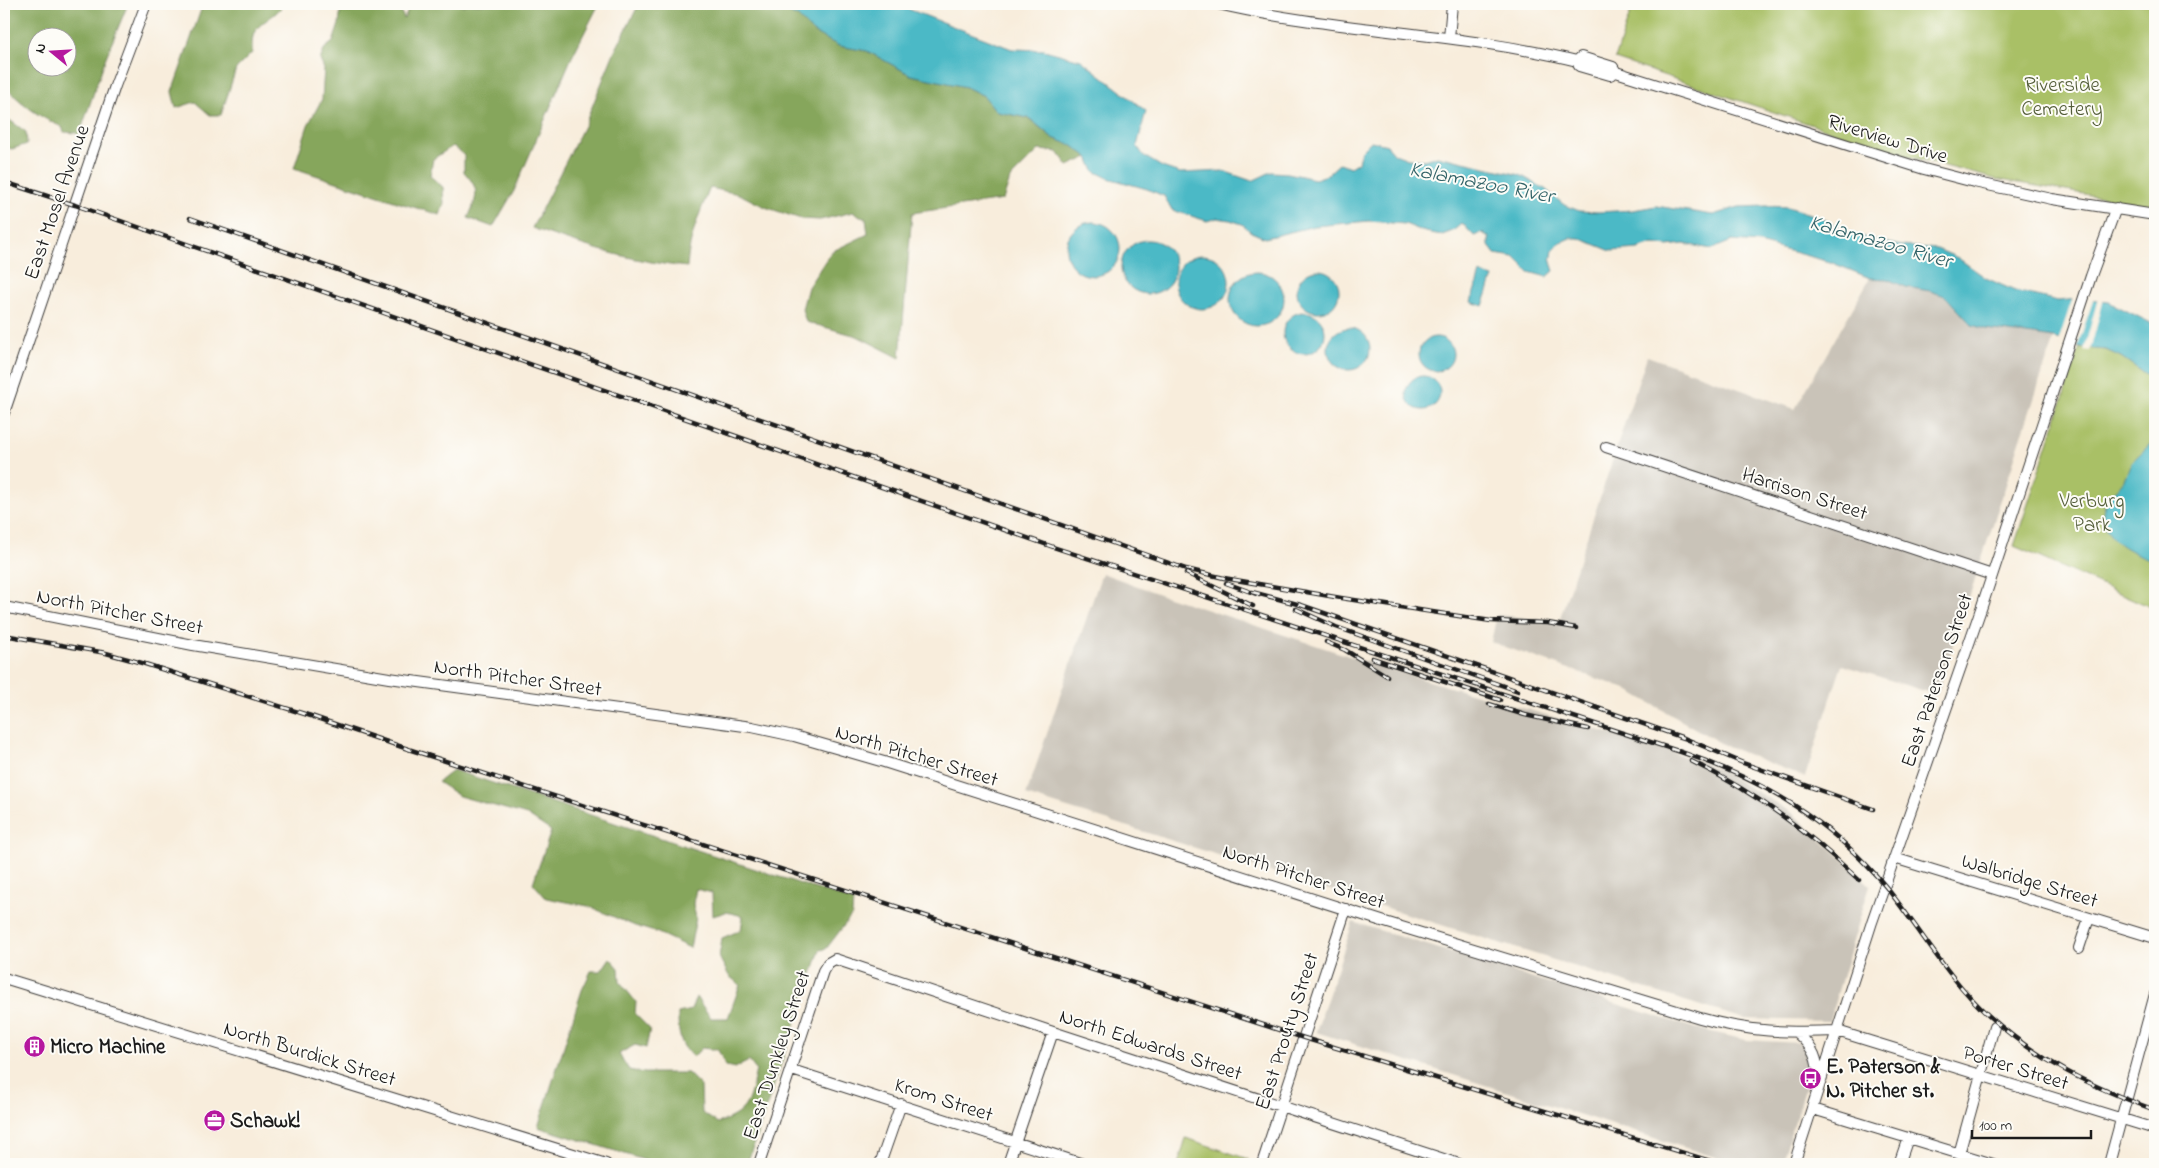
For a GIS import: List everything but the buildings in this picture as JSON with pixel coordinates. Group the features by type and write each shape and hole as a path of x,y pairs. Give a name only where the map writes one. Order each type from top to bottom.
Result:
{"street":[{"name":"East Mosel Avenue","path":"4,413 112,93 146,4"},
{"name":"Riverview Drive","path":"1218,4 1316,22 1506,45 1577,60 1579,66 1610,75 1616,72 1924,169 2052,199 2155,215"},
{"path":"1449,38 1452,4"},
{"name":"East Paterson Street","path":"1794,1164 1894,858 1992,575 2091,276 2116,208"},
{"name":"Harrison Street","path":"1606,447 1992,575"},
{"name":"North Pitcher Street","path":"4,607 193,645 389,678 734,725 794,736 884,762 1346,909 1707,1020 1740,1029 1797,1033 1837,1031"},
{"name":"Walbridge Street","path":"1894,858 2155,938"},
{"name":"East Prouty Street","path":"1262,1164 1346,909"},
{"path":"2079,948 2089,918"},
{"name":"North Edwards Street","path":"832,960 844,961 1053,1032 1458,1164"},
{"name":"East Dunkley Street","path":"760,1164 823,971 832,960"},
{"name":"North Burdick Street","path":"4,978 606,1164"},
{"path":"2109,1164 2155,994"},
{"path":"1959,1154 1994,1027"},
{"name":"Porter Street","path":"1837,1031 1980,1077 2155,1129"},
{"path":"1008,1164 1053,1032"},
{"path":"1797,1033 1809,1043 1818,1063 1819,1090"},
{"name":"Krom Street","path":"792,1070 1083,1164"},
{"path":"880,1164 901,1104"},
{"path":"1813,1110 1993,1164"},
{"path":"1899,1164 1908,1138"}],"shaded area":[{"path":"1870,278 1887,279 1906,287 1930,291 1945,297 1972,325 1985,329 2054,338 1937,695 1842,665 1805,777 1724,745 1624,688 1491,642 1497,615 1559,621 1647,356 1795,409"},
{"path":"1102,573 1162,595 1395,671 1670,751 1716,768 1791,812 1870,885 1829,1021 1745,1019 1026,795"},
{"path":"1353,922 1694,1028 1746,1040 1799,1043 1813,1065 1781,1164 1737,1164 1316,1032"}],"green space":[{"path":"4,4 128,4 106,57 79,136 76,133 64,132 62,127 38,114 4,85"},
{"path":"203,4 283,4 254,33 252,53 236,69 221,115 210,115 195,102 176,108 172,92"},
{"path":"345,4 394,4 399,6 404,19 411,4 457,4 463,6 466,4 599,4 571,59 514,191 493,227 468,218 474,204 475,189 464,172 464,155 453,146 433,159 430,176 443,187 444,204 440,215 294,168 308,125 322,99 324,69 320,60 325,48 333,42 339,24 341,7"},
{"path":"639,4 770,4 798,17 813,32 839,46 867,51 911,75 966,87 984,96 997,112 1028,118 1053,138 1071,145 1088,157 1068,166 1058,152 1039,150 1010,179 1003,200 912,213 900,358 857,336 806,322 802,309 808,287 831,252 868,234 866,219 853,212 820,220 801,219 765,207 739,194 710,188 692,236 687,267 667,265 608,252 532,228 585,124 613,55"},
{"name":"Riverside Cemetery","path":"1633,4 2155,4 2155,206 1995,179 1899,154 1615,59"},
{"path":"4,116 26,132 27,144 12,149 4,147"},
{"name":"Verburg Park","path":"2080,347 2106,350 2121,357 2150,377 2155,378 2155,609 2014,546"},
{"path":"453,770 853,901 852,915 826,949 820,950 747,1164 657,1164 538,1127 582,990 591,971 601,971 610,958 619,968 620,982 636,1002 635,1014 650,1029 646,1048 635,1045 619,1054 629,1070 644,1073 688,1073 701,1086 702,1113 718,1123 729,1119 742,1109 749,1097 756,1070 749,1061 735,1068 726,1066 718,1050 702,1048 693,1057 682,1043 678,1026 678,1013 691,1010 696,997 711,1018 728,1018 740,985 729,976 719,957 722,938 741,930 743,916 726,912 713,916 712,893 696,889 693,904 696,918 690,948 658,933 635,926 588,906 546,898 533,883 551,831 527,815 459,796 438,782"},
{"path":"1186,1138 1248,1159 1246,1164 1178,1164"}],"water":[{"name":"Kalamazoo River","path":"770,4 895,4 1012,49 1044,50 1081,60 1146,111 1137,146 1144,156 1162,167 1180,173 1223,171 1252,181 1271,172 1288,173 1315,179 1327,175 1340,163 1350,167 1358,162 1361,151 1371,141 1387,145 1395,154 1408,159 1424,160 1437,156 1520,175 1545,189 1563,204 1579,211 1633,210 1656,206 1713,215 1739,207 1788,207 1819,217 1859,236 1901,246 1937,249 1958,258 1986,278 2015,291 2058,301 2077,299 2109,302 2155,325 2155,378 2150,377 2121,357 2106,350 2084,348 2054,338 1985,329 1972,325 1945,296 1906,287 1887,279 1870,278 1830,262 1759,243 1732,241 1712,249 1684,244 1667,246 1653,244 1638,249 1611,251 1579,238 1570,238 1559,243 1553,250 1551,262 1554,271 1547,277 1529,272 1514,257 1495,254 1489,246 1489,237 1482,233 1474,236 1462,223 1453,231 1442,235 1425,232 1405,224 1369,221 1315,226 1265,238 1251,232 1242,224 1230,220 1217,218 1207,221 1172,210 1164,196 1108,178 1094,171 1088,157 1071,145 1053,138 1029,118 997,112 984,96 966,87 911,75 867,51 839,46 813,32 798,17"},
{"path":"1088,222 1098,222 1108,226 1116,234 1120,249 1116,264 1108,272 1098,276 1088,276 1078,272 1070,264 1066,254 1066,244 1070,234 1078,226"},
{"path":"1143,240 1153,240 1163,244 1171,252 1175,267 1171,282 1163,290 1153,294 1143,294 1133,290 1125,282 1121,272 1121,262 1125,252 1133,244"},
{"path":"1197,255 1207,255 1217,259 1225,267 1229,282 1225,297 1217,305 1207,309 1197,309 1187,305 1179,297 1175,287 1175,277 1179,267 1187,259"},
{"path":"1322,270 1330,273 1336,279 1339,291 1336,303 1330,309 1314,312 1306,309 1300,303 1297,287 1300,279 1306,273"},
{"path":"1252,272 1262,272 1272,276 1280,284 1284,299 1280,314 1272,322 1262,326 1252,326 1242,322 1234,314 1230,304 1230,294 1234,284 1242,276"},
{"path":"1480,273 1493,277 1483,306 1471,302"},
{"path":"1308,312 1316,315 1322,321 1325,333 1322,345 1316,351 1300,354 1292,351 1286,345 1283,329 1286,321 1292,315"},
{"path":"1353,328 1361,331 1367,337 1370,349 1367,361 1361,367 1345,370 1337,367 1331,361 1328,345 1331,337 1337,331"},
{"path":"1436,337 1448,342 1453,354 1448,366 1436,371 1424,366 1419,354 1424,342"},
{"path":"1423,376 1435,381 1440,393 1435,405 1423,410 1411,405 1406,393 1411,381"},
{"path":"2155,443 2155,561 2129,550 2113,538 2107,530 2103,512 2108,499 2124,480 2131,463 2150,444"}],"pier":[{"path":"2073,297 2094,298 2077,348 2058,342"},
{"path":"2098,298 2104,299 2090,351 2084,350"}],"railway":[{"path":"4,182 75,205 1056,548 1681,752 1739,775 1793,805 1842,841 1886,887 1960,986 1989,1016 2008,1032 2047,1060 2068,1072 2110,1092 2155,1110"},
{"path":"190,218 1186,569 1224,578 1341,598 1491,621 1548,623 1576,628"},
{"path":"1186,573 1253,606"},
{"path":"1226,583 1259,595"},
{"path":"1252,592 1301,605 1684,738 1743,763 1873,809"},
{"path":"1296,609 1336,627 1518,691"},
{"path":"4,635 106,653 142,663 1304,1038 1720,1164"},
{"path":"1326,642 1345,650 1387,676"},
{"path":"1372,658 1500,700"},
{"path":"1489,704 1525,715 1588,729"},
{"path":"1691,761 1758,799 1780,814 1820,845 1859,880"}],"place":[{"name":"Micro Machine","path":"34,1046"},
{"name":"E. Paterson & N. Pitcher st.","path":"1810,1078"},
{"name":"Schawk!","path":"214,1120"}]}
